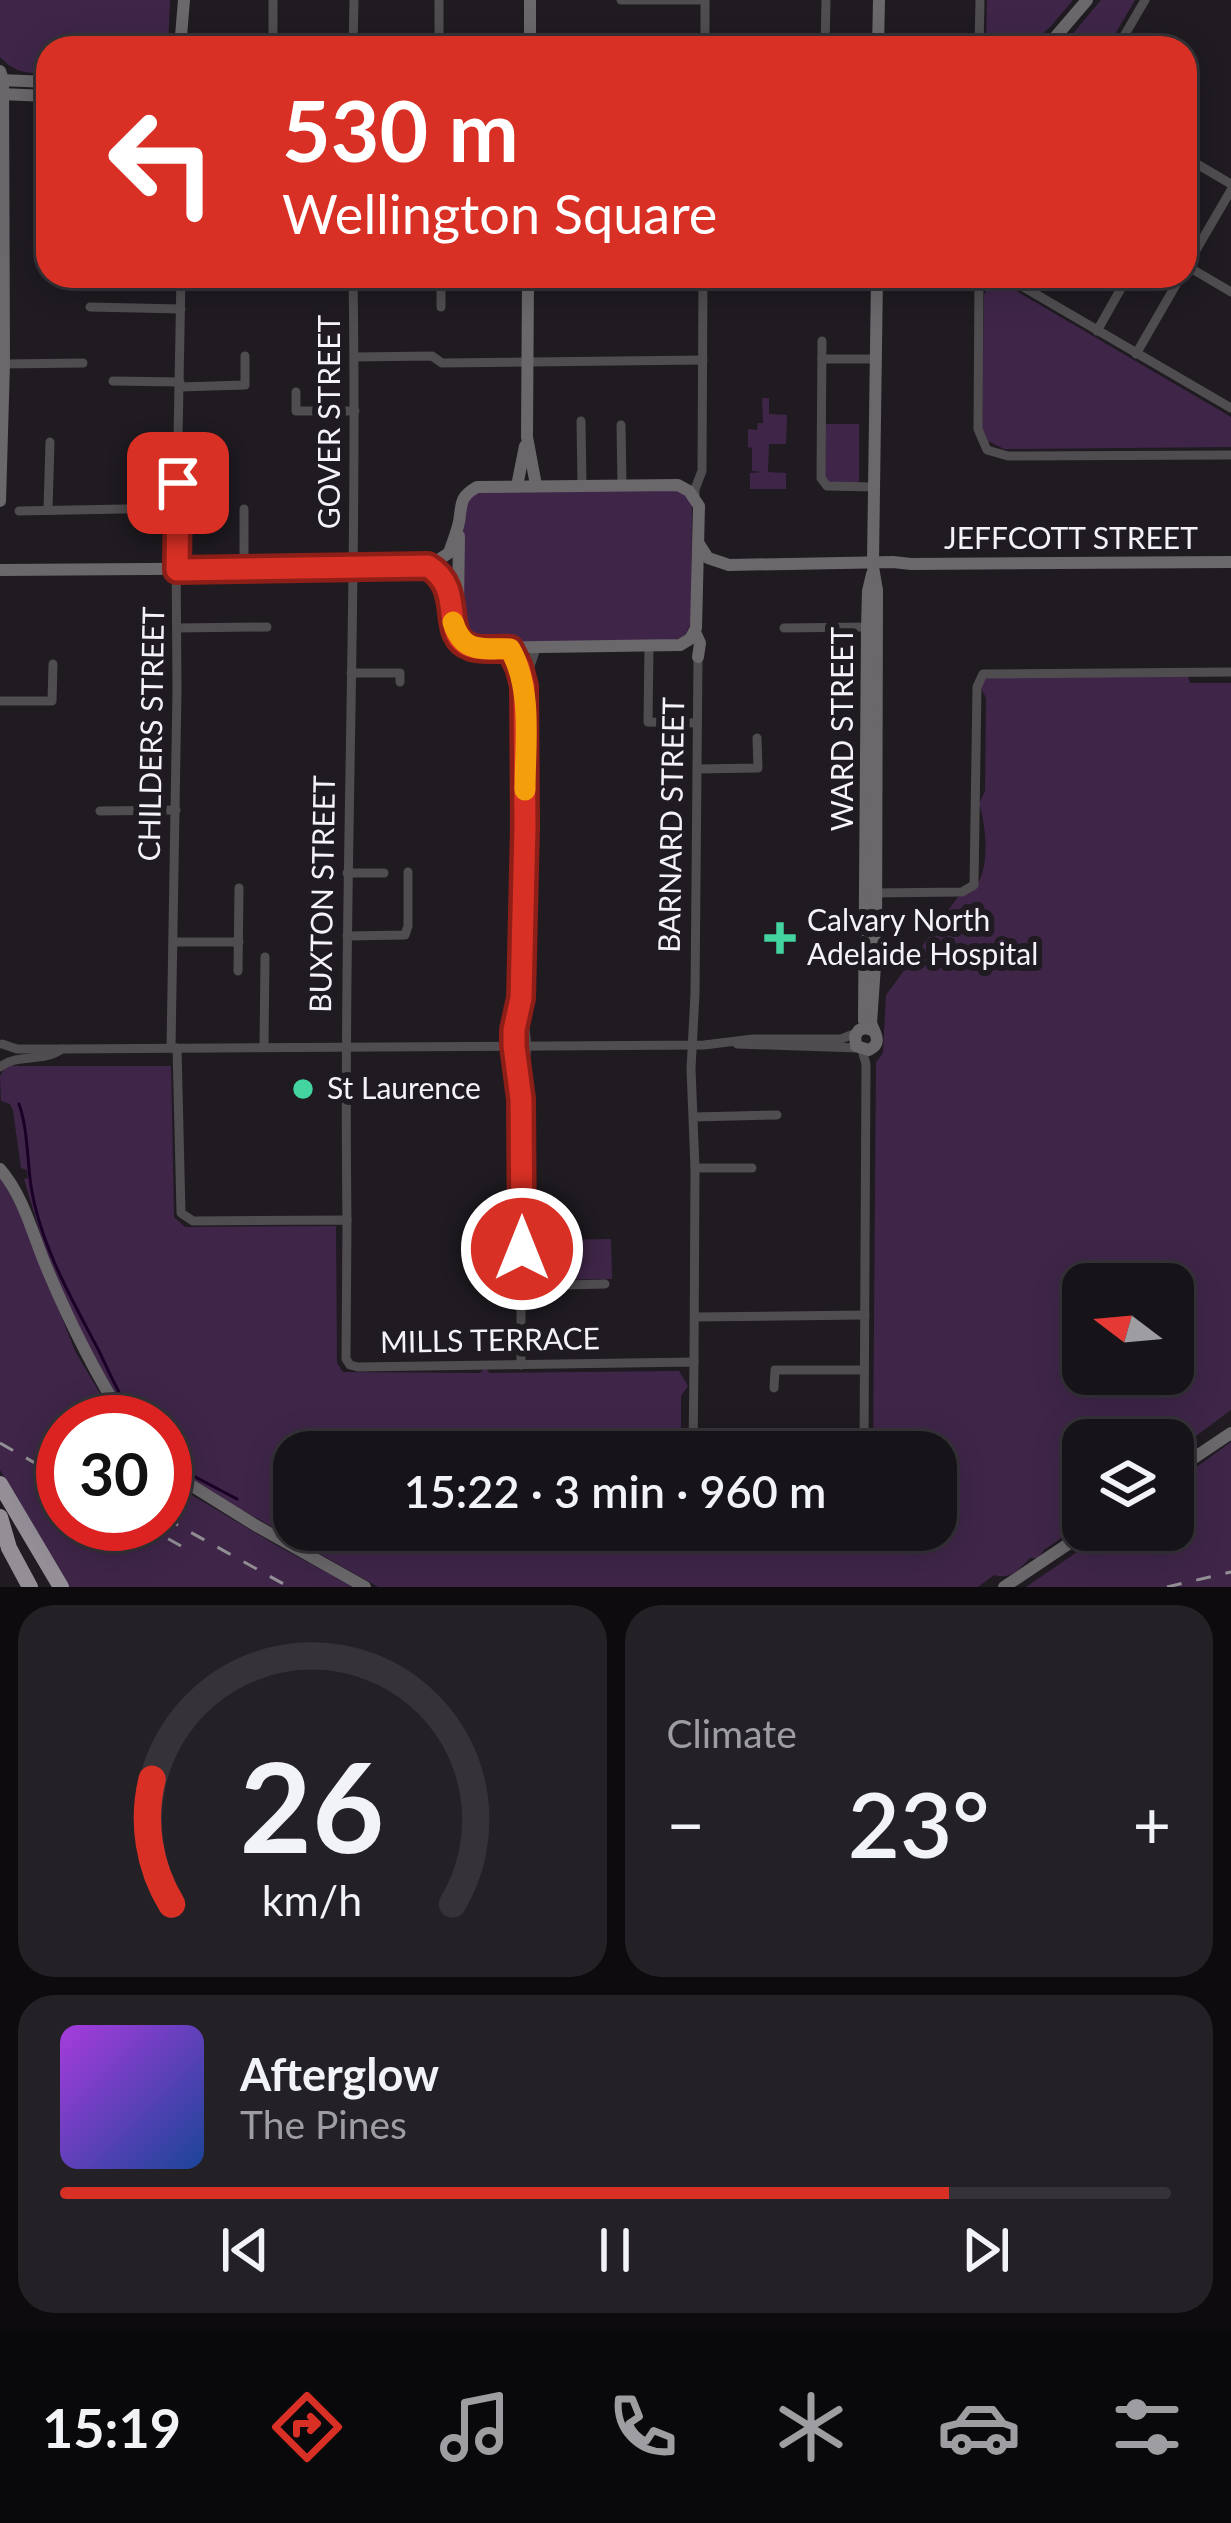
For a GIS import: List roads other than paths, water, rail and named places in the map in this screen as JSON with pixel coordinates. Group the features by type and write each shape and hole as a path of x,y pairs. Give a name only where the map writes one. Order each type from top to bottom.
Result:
{"highway":[{"path":"0,1485 7,1510 40,1567 41,1587"},
{"path":"0,1485 61,1587"},
{"path":"0,1517 9,1548 30,1587"}],"street":[{"path":"181,36 184,0"},
{"path":"273,0 273,36"},
{"path":"353,36 354,0"},
{"path":"439,0 439,36"},
{"path":"530,0 530,36"},
{"path":"621,0 705,0 705,36"},
{"path":"825,36 826,0"},
{"path":"878,36 879,0"},
{"path":"979,36 980,0"},
{"path":"1056,36 1087,0"},
{"path":"1124,36 1145,0"},
{"path":"1,85 36,83"},
{"path":"1,85 36,92"},
{"path":"0,501 4,364 1,85"},
{"path":"1197,165 1231,187 1227,204 1197,250"},
{"path":"1197,276 1231,292"},
{"name":"CHILDERS STREET","path":"174,1048 181,288"},
{"name":"GOVER STREET","path":"353,288 354,568"},
{"path":"441,288 441,307"},
{"path":"517,486 527,437 528,288"},
{"path":"695,498 702,471 703,288"},
{"name":"WARD STREET","path":"871,893 867,627 873,564 877,288"},
{"path":"979,288 978,429 987,450 1008,456 1231,455"},
{"path":"1025,288 1231,408"},
{"path":"1097,331 1122,288"},
{"path":"1136,354 1174,288"},
{"path":"90,307 181,309"},
{"path":"822,340 824,483 834,488 874,487"},
{"path":"112,381 245,385 245,356"},
{"path":"355,357 432,356 442,363 703,360"},
{"path":"822,359 875,358"},
{"path":"4,364 83,363"},
{"path":"296,392 296,411 355,411"},
{"path":"581,421 582,485"},
{"path":"621,425 622,485"},
{"path":"527,437 536,485"},
{"path":"48,510 50,442"},
{"path":"678,485 693,476 702,458"},
{"path":"458,637 459,503 466,493 477,487 678,485 695,498"},
{"name":"BARNARD STREET","path":"694,1362 700,643 690,638 698,586 699,506 695,498"},
{"path":"19,511 177,508"},
{"path":"244,509 244,570"},
{"path":"0,569 428,566 449,553 459,520"},
{"path":"698,543 708,558 729,565"},
{"name":"JEFFCOTT STREET","path":"729,565 1231,562"},
{"name":"WARD STREET","path":"871,893 878,590 873,564"},
{"path":"698,586 708,572 729,565"},
{"path":"428,566 441,574 447,586 458,637 474,648 649,646 690,638"},
{"name":"BUXTON STREET","path":"347,1220 346,936 354,568"},
{"path":"177,628 267,627"},
{"path":"784,628 867,627"},
{"path":"649,646 648,722 698,723"},
{"path":"524,686 536,648"},
{"path":"510,649 524,686 521,998 527,1046 521,1099 521,1365"},
{"path":"0,701 52,700 52,664"},
{"path":"864,1431 865,1053 855,1042 864,1031 871,893 962,892 974,885 977,687 983,674 1231,672"},
{"path":"351,674 400,673"},
{"path":"697,769 758,768 757,738"},
{"path":"100,811 176,810"},
{"path":"346,936 405,935 408,872"},
{"path":"347,873 384,873"},
{"path":"238,971 239,887"},
{"path":"174,942 238,942"},
{"path":"264,1047 265,957"},
{"path":"521,998 514,1030 521,1099"},
{"path":"1,1044 17,1049 62,1049 694,1044 841,1039 864,1031"},
{"path":"732,1043 865,1053 877,1041 864,1031"},
{"path":"174,1048 183,1218 347,1220"},
{"path":"0,1067 11,1060 52,1057 62,1049"},
{"path":"694,1117 777,1115"},
{"path":"695,1168 752,1168"},
{"path":"0,1169 19,1197 48,1272 111,1395"},
{"name":"MILLS TERRACE","path":"347,1220 346,1358 350,1365 694,1362"},
{"path":"522,1286 605,1284"},
{"path":"695,1316 865,1315"},
{"path":"692,1431 694,1362"},
{"path":"774,1388 775,1370 864,1370"},
{"path":"1194,1458 1231,1432"},
{"path":"192,1486 365,1587"},
{"path":"1004,1587 1062,1548"}],"waterway":[{"path":"19,1104 35,1208 49,1250 120,1395"},
{"path":"192,1475 237,1499"}],"railway":[{"path":"0,1443 36,1464"},
{"path":"192,1533 289,1587"},
{"path":"1167,1587 1231,1572"}],"place":[{"name":"Calvary North Adelaide Hospital","path":"780,938"},
{"name":"St Laurence","path":"303,1089"}]}
